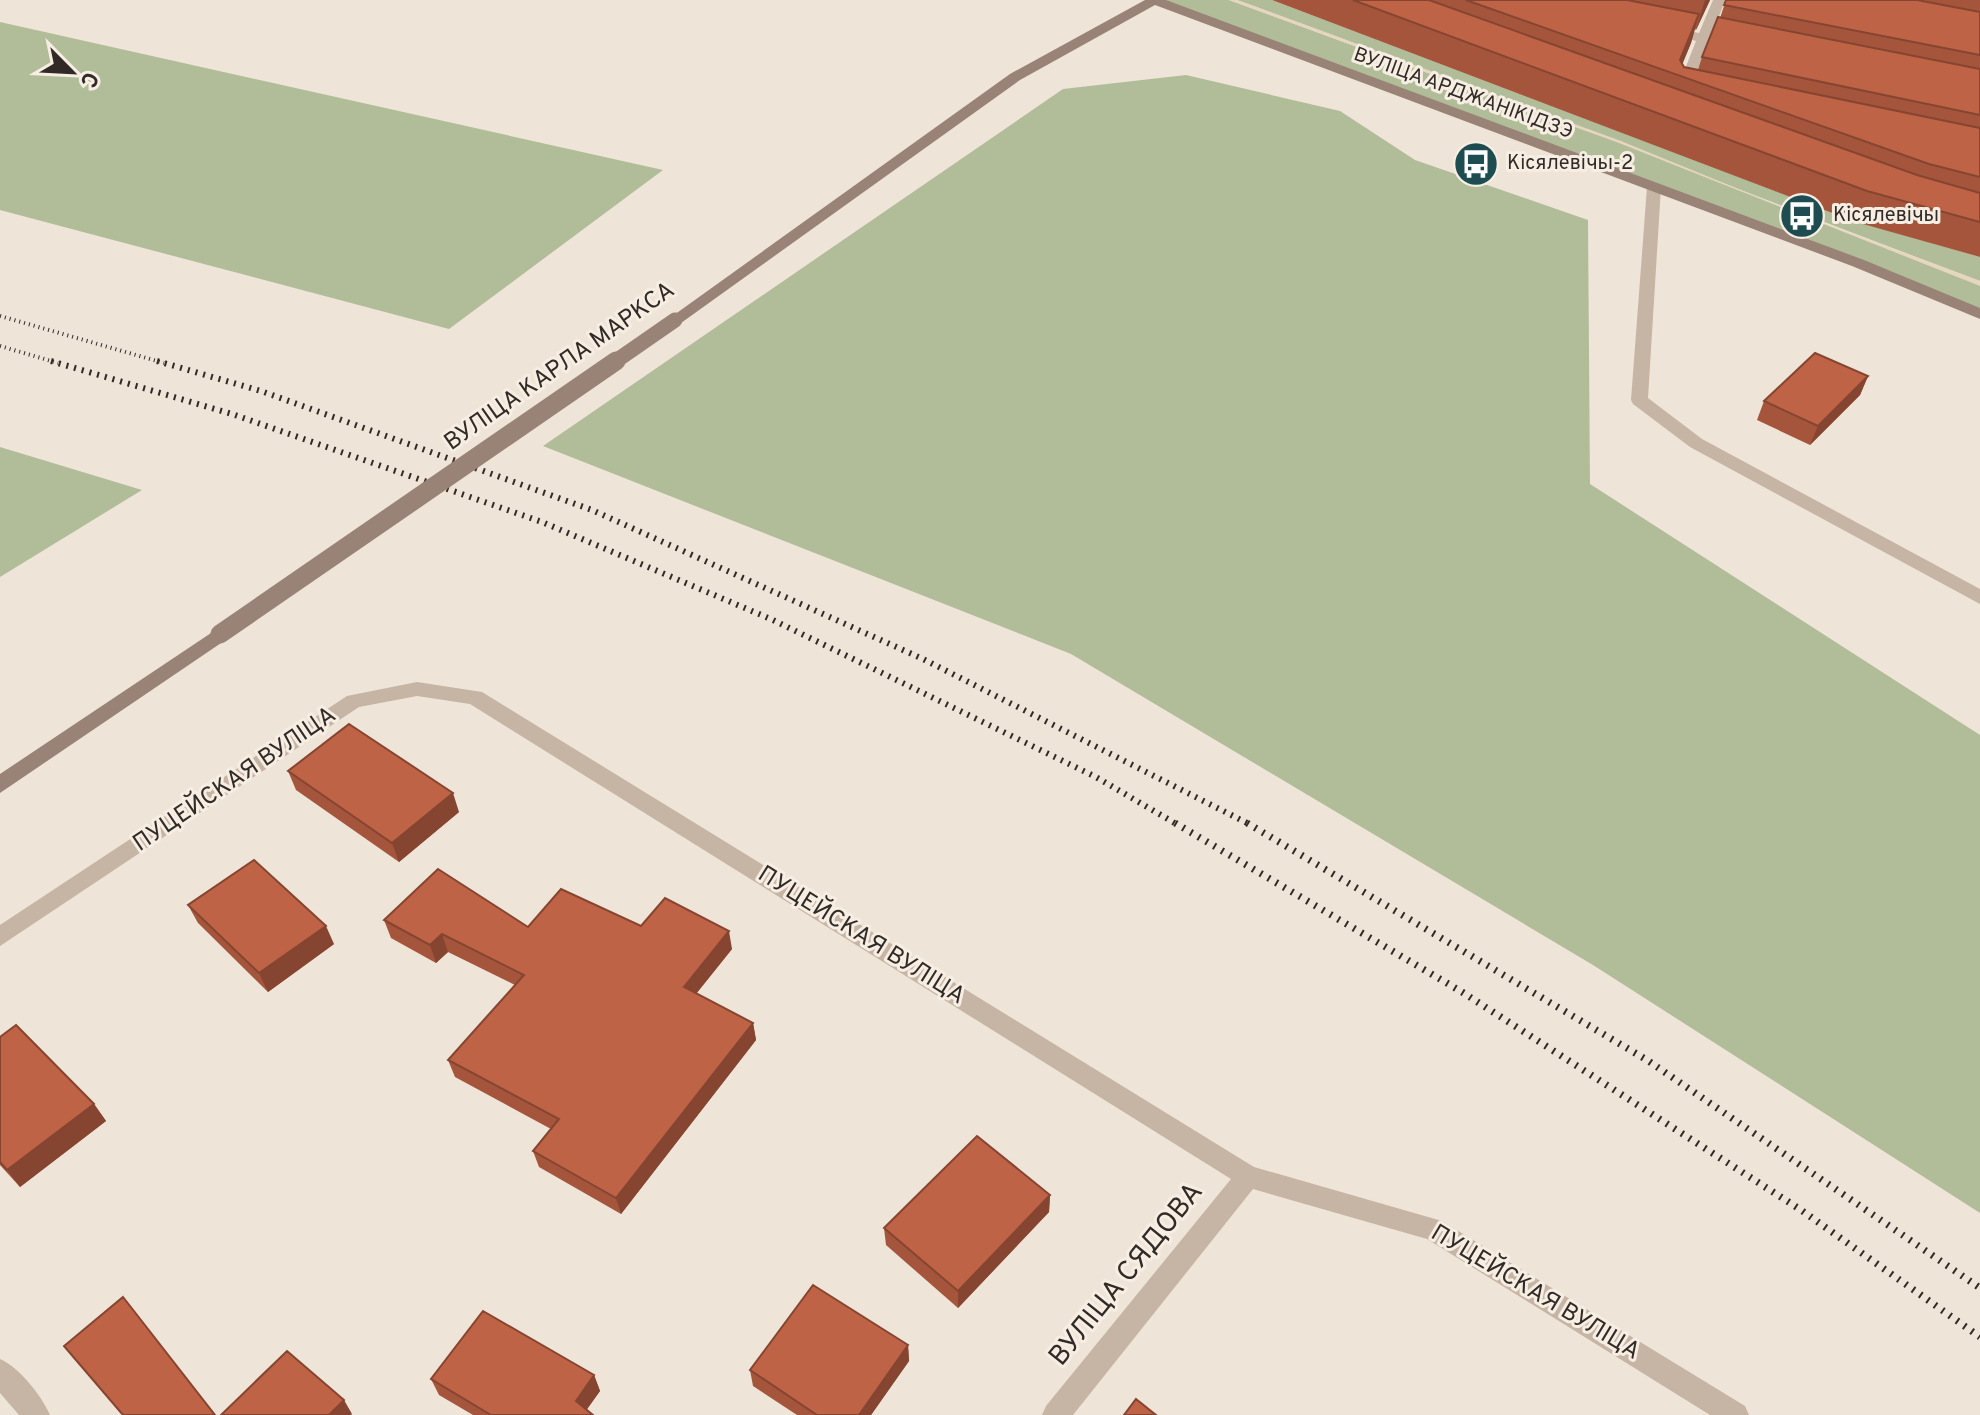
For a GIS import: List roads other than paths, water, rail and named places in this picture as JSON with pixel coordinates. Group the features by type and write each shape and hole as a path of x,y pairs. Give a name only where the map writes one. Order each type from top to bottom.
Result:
{"main road":[{"name":"ВУЛІЦА АРДЖАНІКІДЗЭ","path":"1154,0 1858,263 1980,314"},
{"name":"ВУЛІЦА КАРЛА МАРКСА","path":"0,785 675,320 1015,77 1154,0"}],"street":[{"path":"1683,95 1719,0"},
{"path":"1659,29 1749,48"},
{"path":"1654,187 1639,400 1696,443 1980,597"},
{"name":"ПУЦЕЙСКАЯ ВУЛІЦА","path":"0,937 354,701 417,689 475,697 1248,1176 1433,1229 1735,1415"},
{"name":"ВУЛІЦА СЯДОВА","path":"1056,1415 1248,1176"},
{"path":"0,1372 36,1415"}],"railway":[{"path":"0,316 164,363"},
{"path":"0,346 58,363"},
{"path":"51,361 232,414 542,522 773,620 1096,777 1178,825"},
{"path":"157,361 261,391 592,510 923,659 1251,825"},
{"path":"1175,823 1462,992 1801,1210 1980,1337"},
{"path":"1247,823 1647,1060 1980,1288"}],"place":[{"name":"Кісялевічы-2","path":"1476,164"},
{"name":"Кісялевічы","path":"1802,216"}]}
